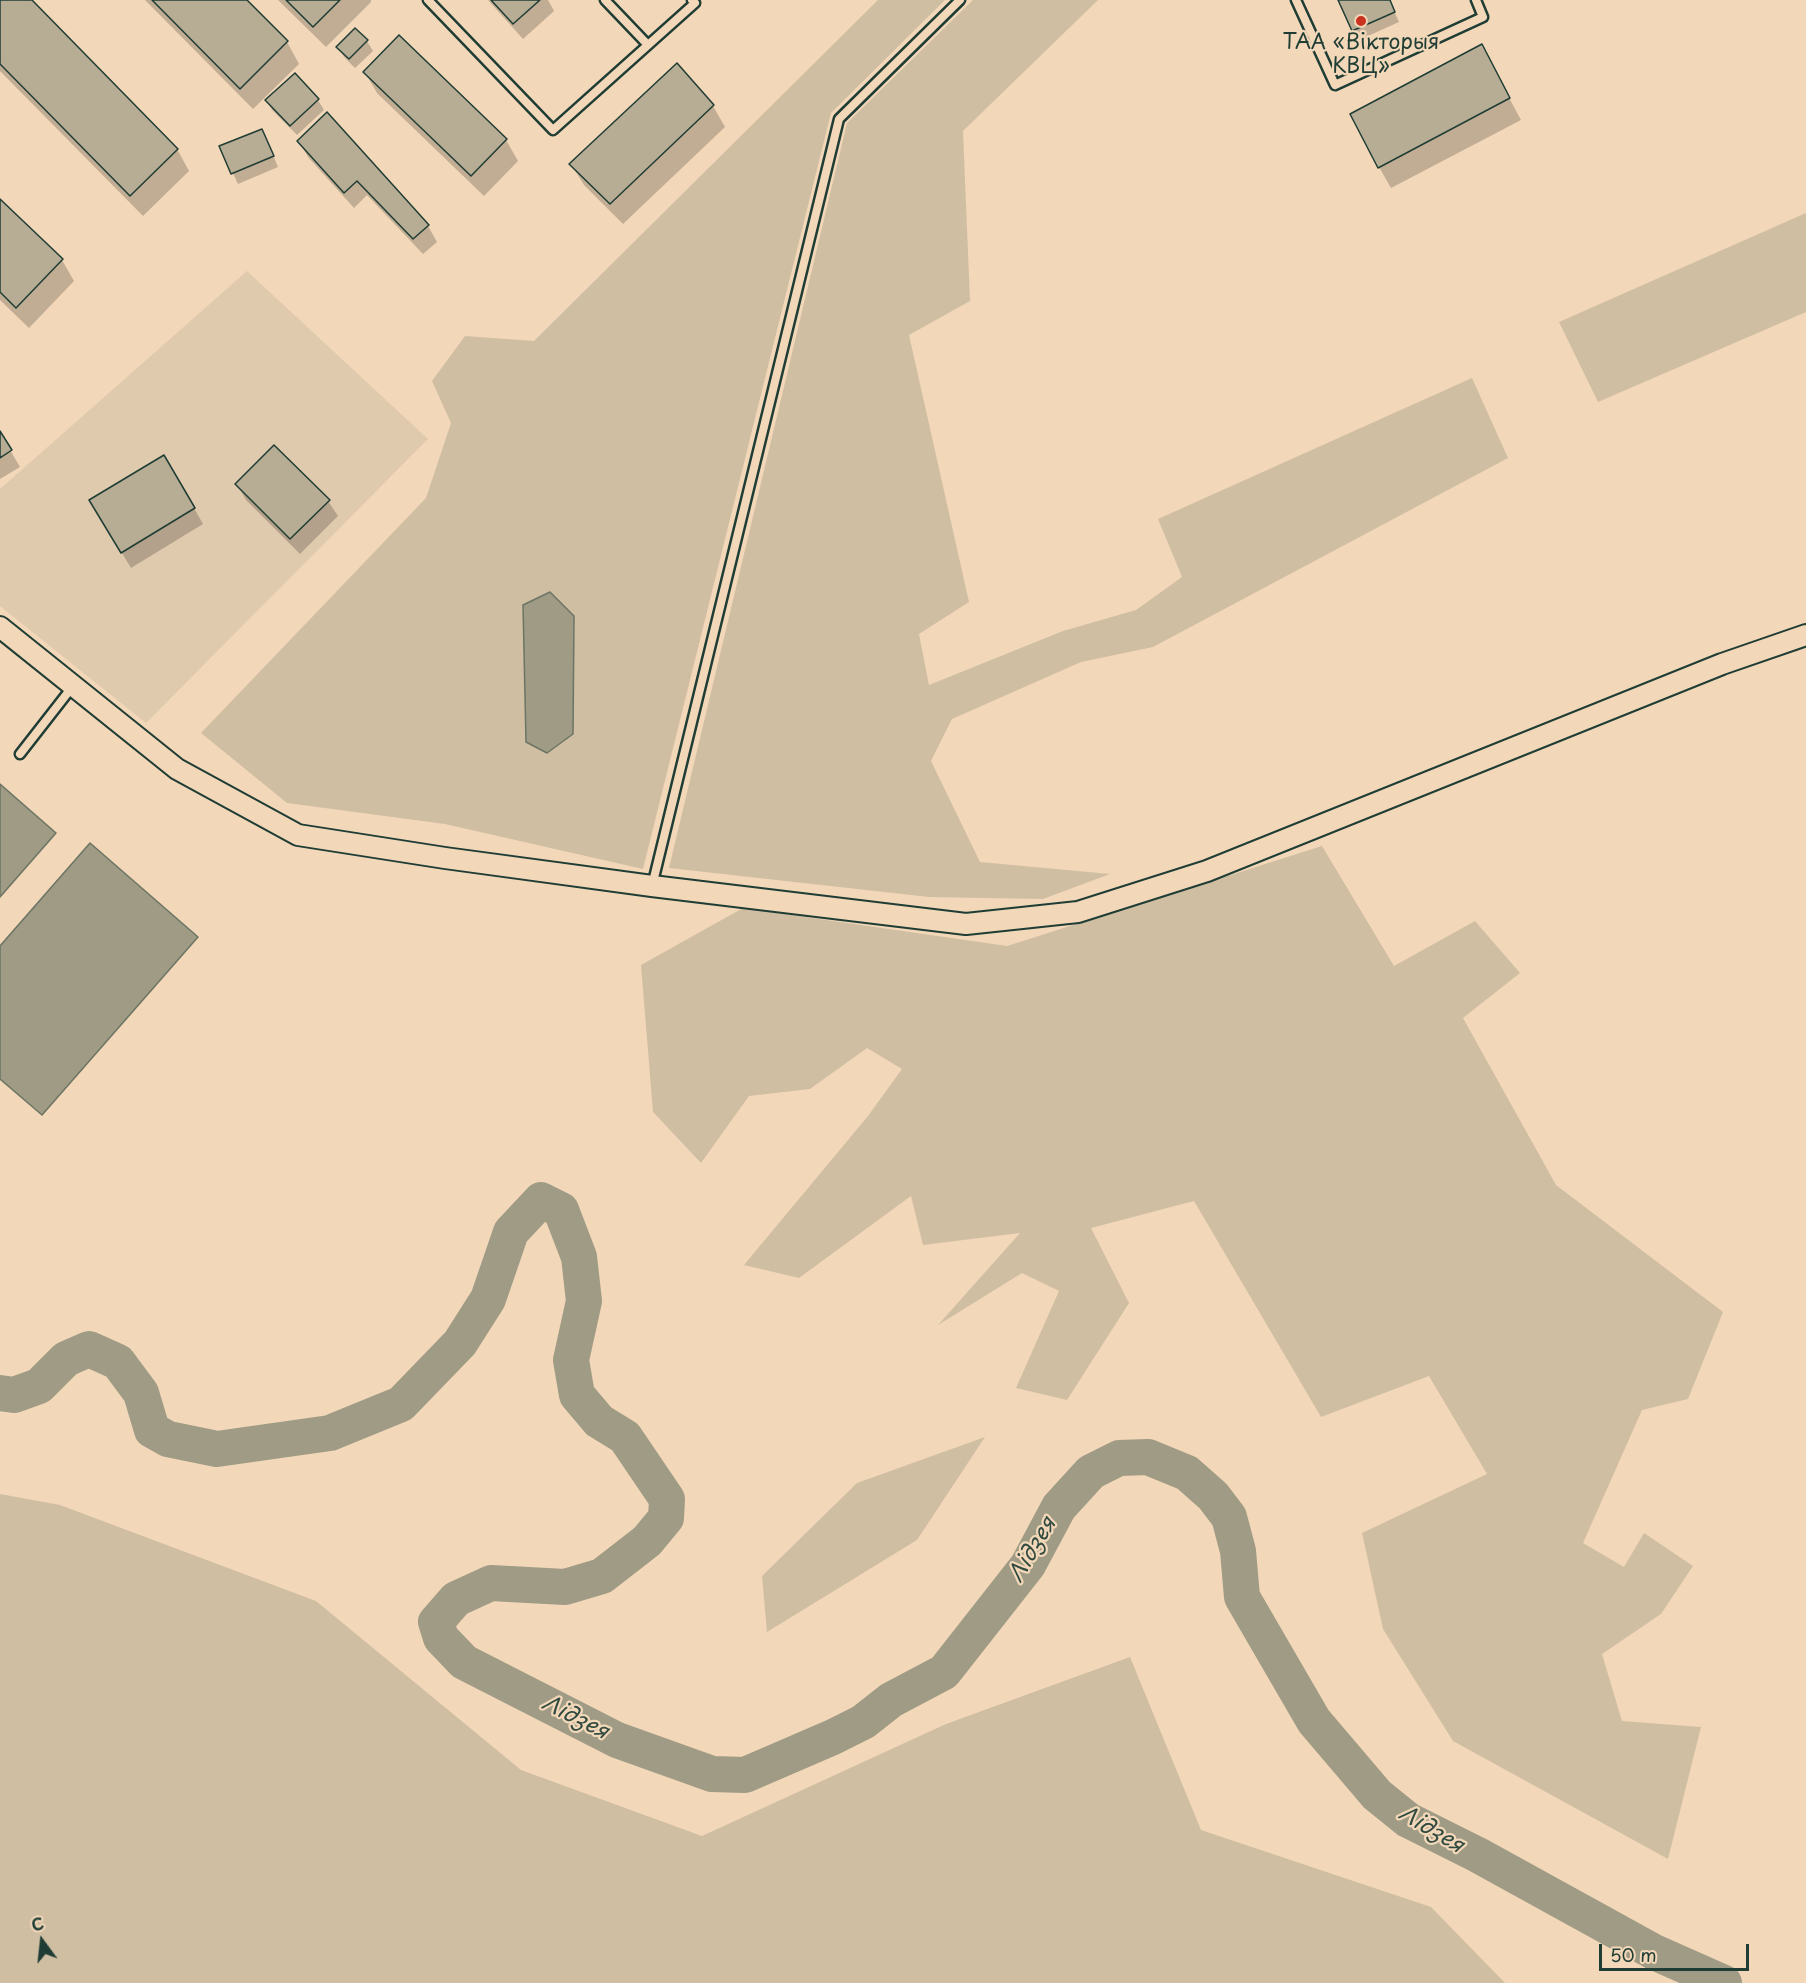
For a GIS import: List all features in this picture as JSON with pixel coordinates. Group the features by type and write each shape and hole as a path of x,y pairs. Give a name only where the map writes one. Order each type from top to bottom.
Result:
{"street":[{"path":"0,627 177,769 298,835 445,858 652,886 966,924 1078,912 1207,871 1722,664 1806,635"}],"lane":[{"path":"428,0 553,130 695,3 692,0"},
{"path":"605,0 648,45"},
{"path":"652,886 839,119 960,0"},
{"path":"1296,0 1335,85 1484,17 1476,0"},
{"path":"20,754 74,685"}],"shaded area":[{"path":"878,0 945,0 831,113 643,869 445,824 287,803 201,733 426,498 451,423 432,381 465,336 534,341"},
{"path":"973,0 1098,0 963,131 970,301 909,335 969,602 919,634 929,685 1063,631 1136,610 1182,577 1158,519 1472,378 1508,458 1153,647 1081,662 952,719 931,761 980,862 1110,874 1043,899 929,897 669,868 847,123"},
{"path":"1806,213 1806,312 1598,402 1559,322"},
{"path":"247,271 428,439 146,723 0,606 0,489"},
{"path":"550,592 574,616 573,734 547,753 526,742 523,605"},
{"path":"0,784 56,833 0,897"},
{"path":"90,843 198,937 42,1115 0,1079 0,946"},
{"path":"1322,846 1394,966 1475,921 1520,973 1463,1018 1556,1185 1723,1312 1688,1399 1642,1410 1583,1543 1624,1567 1644,1533 1693,1566 1661,1614 1602,1654 1622,1721 1701,1727 1668,1859 1453,1741 1383,1629 1362,1533 1487,1474 1429,1376 1321,1417 1194,1201 1091,1228 1129,1303 1067,1400 1016,1388 1059,1291 1022,1273 938,1325 1020,1233 923,1245 911,1196 799,1278 744,1265 868,1116 902,1069 867,1048 810,1089 749,1096 701,1163 653,1112 641,965 743,908 1007,946"},
{"path":"985,1437 917,1540 767,1632 762,1576 857,1483"},
{"path":"0,1494 60,1505 316,1601 521,1770 702,1836 946,1724 1130,1657 1201,1830 1431,1907 1505,1983 0,1983"}],"building":[{"path":"0,0 32,0 178,149 130,196 0,64"},
{"path":"152,0 247,0 288,41 240,89"},
{"path":"286,0 340,0 313,27"},
{"path":"491,0 540,0 513,24"},
{"name":"ТАА «Вікторыя КВЦ»","path":"1338,0 1390,0 1395,12 1352,31"},
{"path":"355,28 368,40 349,59 336,47"},
{"path":"399,35 507,139 471,176 363,72"},
{"path":"1482,44 1510,98 1378,168 1350,114"},
{"path":"677,63 714,105 610,204 569,164"},
{"path":"295,73 319,99 290,126 265,100"},
{"path":"327,112 429,225 413,239 357,181 344,193 297,141"},
{"path":"262,129 274,156 231,174 219,146"},
{"path":"0,199 63,259 16,308 0,292"},
{"path":"0,431 12,450 0,458"},
{"path":"274,445 330,500 290,539 235,484"},
{"path":"164,455 195,508 121,553 89,500"}],"waterway":[{"name":"Лідзея","path":"0,1393 14,1395 39,1386 66,1359 89,1349 118,1362 141,1393 152,1430 168,1439 217,1449 330,1433 401,1404 460,1343 488,1299 511,1232 541,1200 561,1210 579,1257 584,1301 571,1360 577,1395 599,1421 625,1437 667,1499 666,1518 647,1541 602,1576 565,1587 491,1583 456,1599 436,1622 441,1638 464,1662 617,1740 712,1774 745,1775 863,1722 891,1700 944,1672 1028,1565 1059,1507 1091,1472 1119,1458 1148,1457 1187,1473 1213,1496 1229,1517 1238,1551 1242,1597 1314,1721 1377,1795 1408,1820 1478,1855 1654,1952 1724,1983"}],"place":[{"name":"ТАА «Вікторыя КВЦ»","path":"1361,21"}]}
